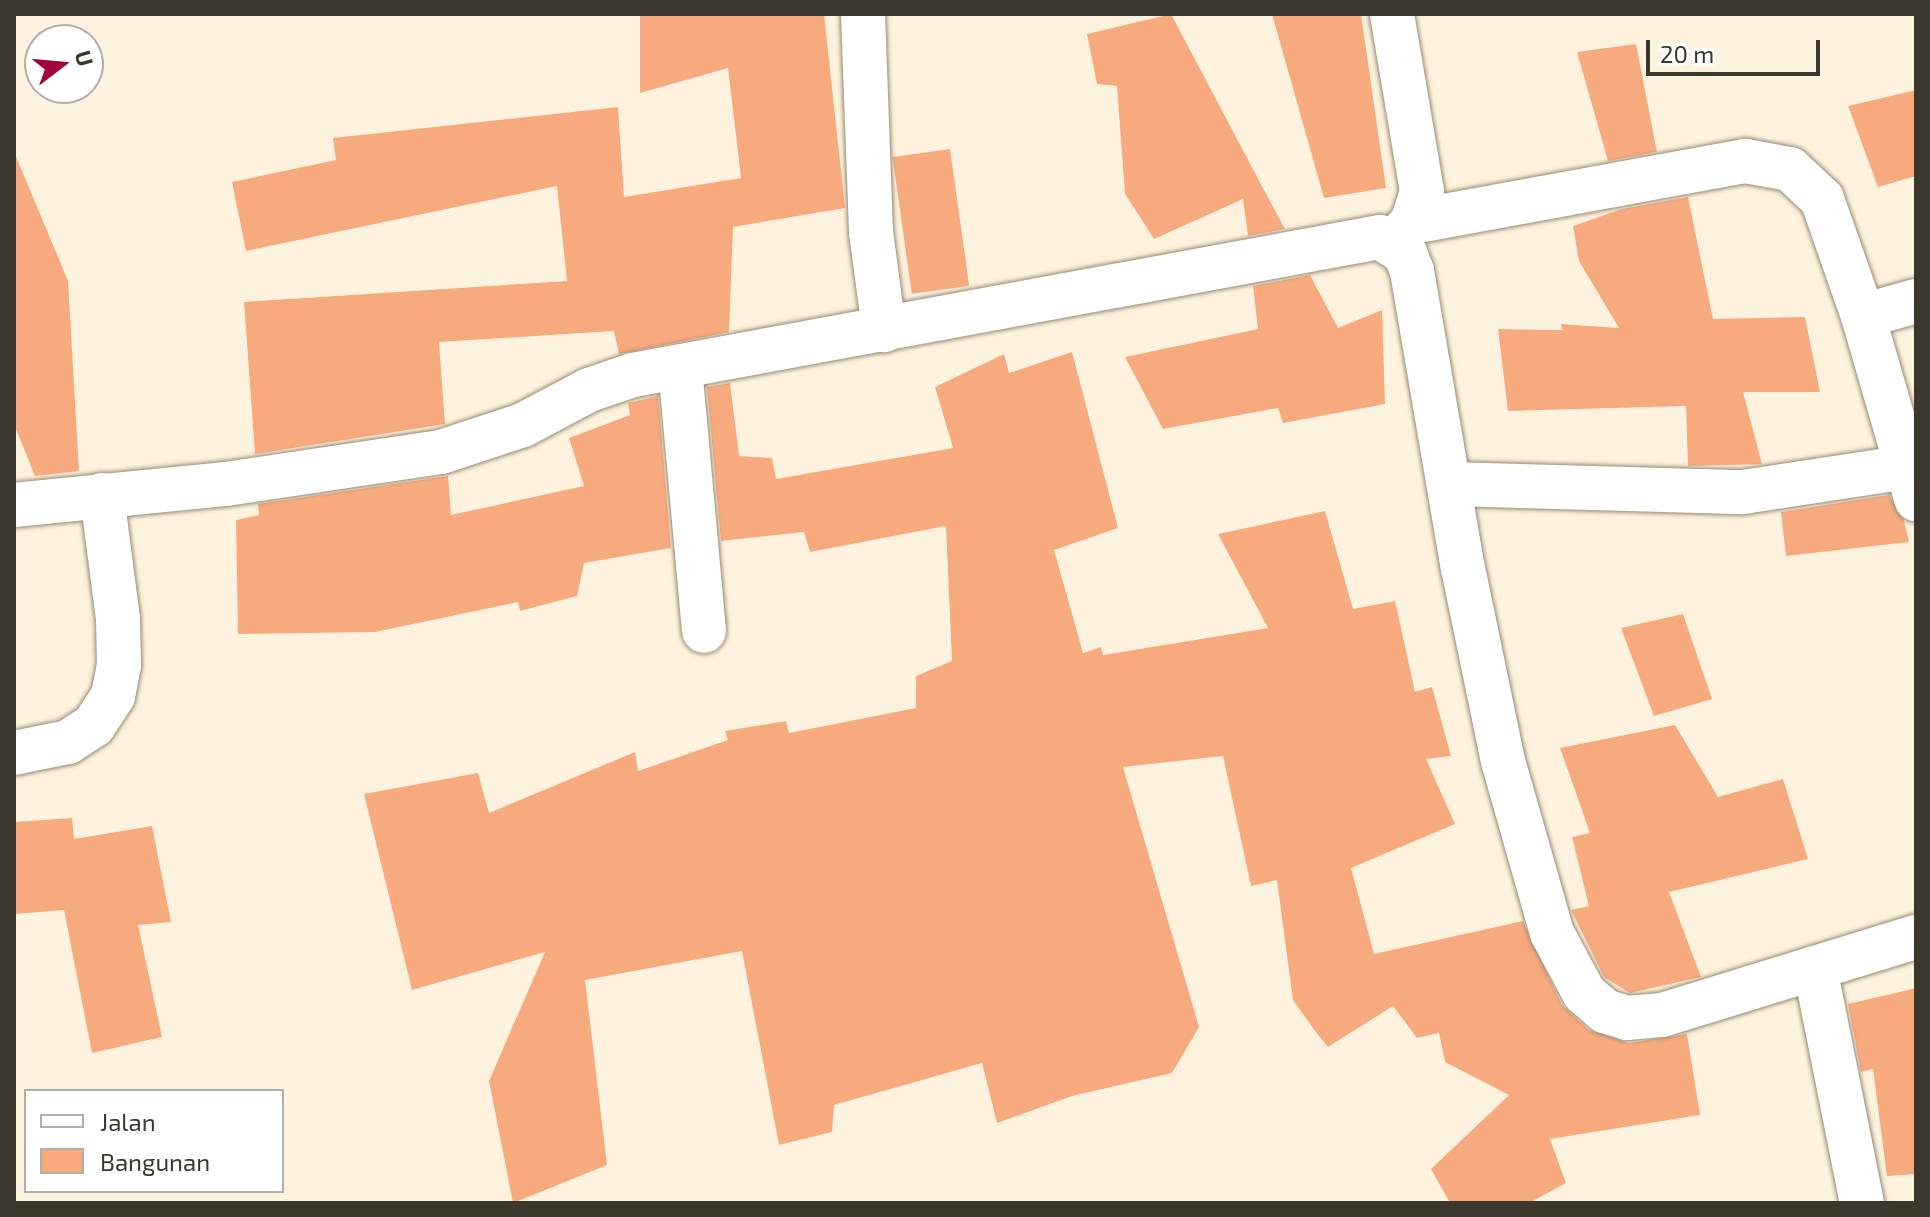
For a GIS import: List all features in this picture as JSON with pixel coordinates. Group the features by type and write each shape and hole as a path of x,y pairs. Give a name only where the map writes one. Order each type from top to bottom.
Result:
{"street":[{"path":"863,14 871,232 884,330"},
{"path":"1392,14 1419,149 1422,192 1403,232 1466,582 1524,841 1552,933 1584,993 1605,1011 1627,1018 1662,1015 1916,937"},
{"path":"14,505 226,484 441,452 523,425 589,390 680,367 1403,232 1745,161 1790,169 1822,199 1910,464 1743,492 1450,484"},
{"path":"1863,316 1916,301"},
{"path":"680,367 704,631"},
{"path":"14,753 68,742 94,725 113,696 119,666 118,619 102,495"},
{"path":"1815,968 1862,1203"}],"building":[{"path":"640,14 824,14 845,208 733,227 729,332 619,354 614,331 439,342 445,424 255,454 244,302 567,281 557,186 246,251 232,182 336,160 333,138 618,107 624,197 741,178 728,68 640,93"},
{"path":"1171,14 1285,229 1248,236 1243,199 1154,239 1125,194 1117,86 1097,84 1087,34"},
{"path":"1272,14 1361,14 1386,188 1324,198"},
{"path":"1636,44 1657,152 1608,161 1577,52"},
{"path":"1916,90 1916,176 1878,187 1848,106"},
{"path":"950,149 969,286 912,294 893,157"},
{"path":"15,154 68,281 79,471 35,476 14,424"},
{"path":"1688,197 1713,319 1805,317 1820,392 1743,392 1762,464 1688,466 1686,406 1508,411 1498,329 1562,330 1561,324 1619,328 1579,261 1573,226 1622,209"},
{"path":"1310,275 1338,328 1382,310 1385,404 1283,423 1278,408 1163,429 1125,357 1258,329 1253,286"},
{"path":"1072,352 1118,528 1054,550 1083,653 1101,647 1103,655 1268,628 1218,534 1325,511 1353,609 1395,601 1415,692 1432,687 1451,756 1426,759 1455,824 1351,868 1374,954 1523,921 1562,1005 1589,1030 1629,1043 1687,1034 1700,1115 1550,1139 1566,1183 1529,1203 1450,1203 1431,1169 1509,1095 1445,1062 1439,1033 1417,1038 1393,1006 1328,1047 1293,1000 1277,880 1251,886 1223,756 1123,767 1199,1027 1172,1073 1072,1096 997,1123 982,1063 834,1105 832,1132 779,1145 742,951 585,980 607,1165 513,1203 489,1081 545,952 412,990 364,794 478,773 489,813 635,752 638,771 728,740 725,731 786,721 789,733 916,708 916,676 952,661 946,526 810,552 804,532 721,541 707,387 730,383 739,456 772,458 776,479 953,448 935,387 1004,354 1009,373"},
{"path":"658,396 671,548 584,563 577,596 520,611 518,602 375,632 238,634 236,520 259,515 258,504 448,476 451,515 584,486 569,438 630,415 628,403"},
{"path":"1889,495 1904,520 1909,542 1786,556 1781,512"},
{"path":"1683,614 1712,699 1654,716 1621,628"},
{"path":"1675,725 1718,797 1783,779 1808,859 1669,892 1701,977 1630,993 1604,977 1571,910 1589,906 1572,837 1590,833 1560,748"},
{"path":"72,818 74,839 152,826 171,922 138,925 162,1037 92,1053 64,910 14,914 14,822"},
{"path":"1916,988 1916,1174 1887,1176 1873,1069 1861,1072 1848,1004"}]}
